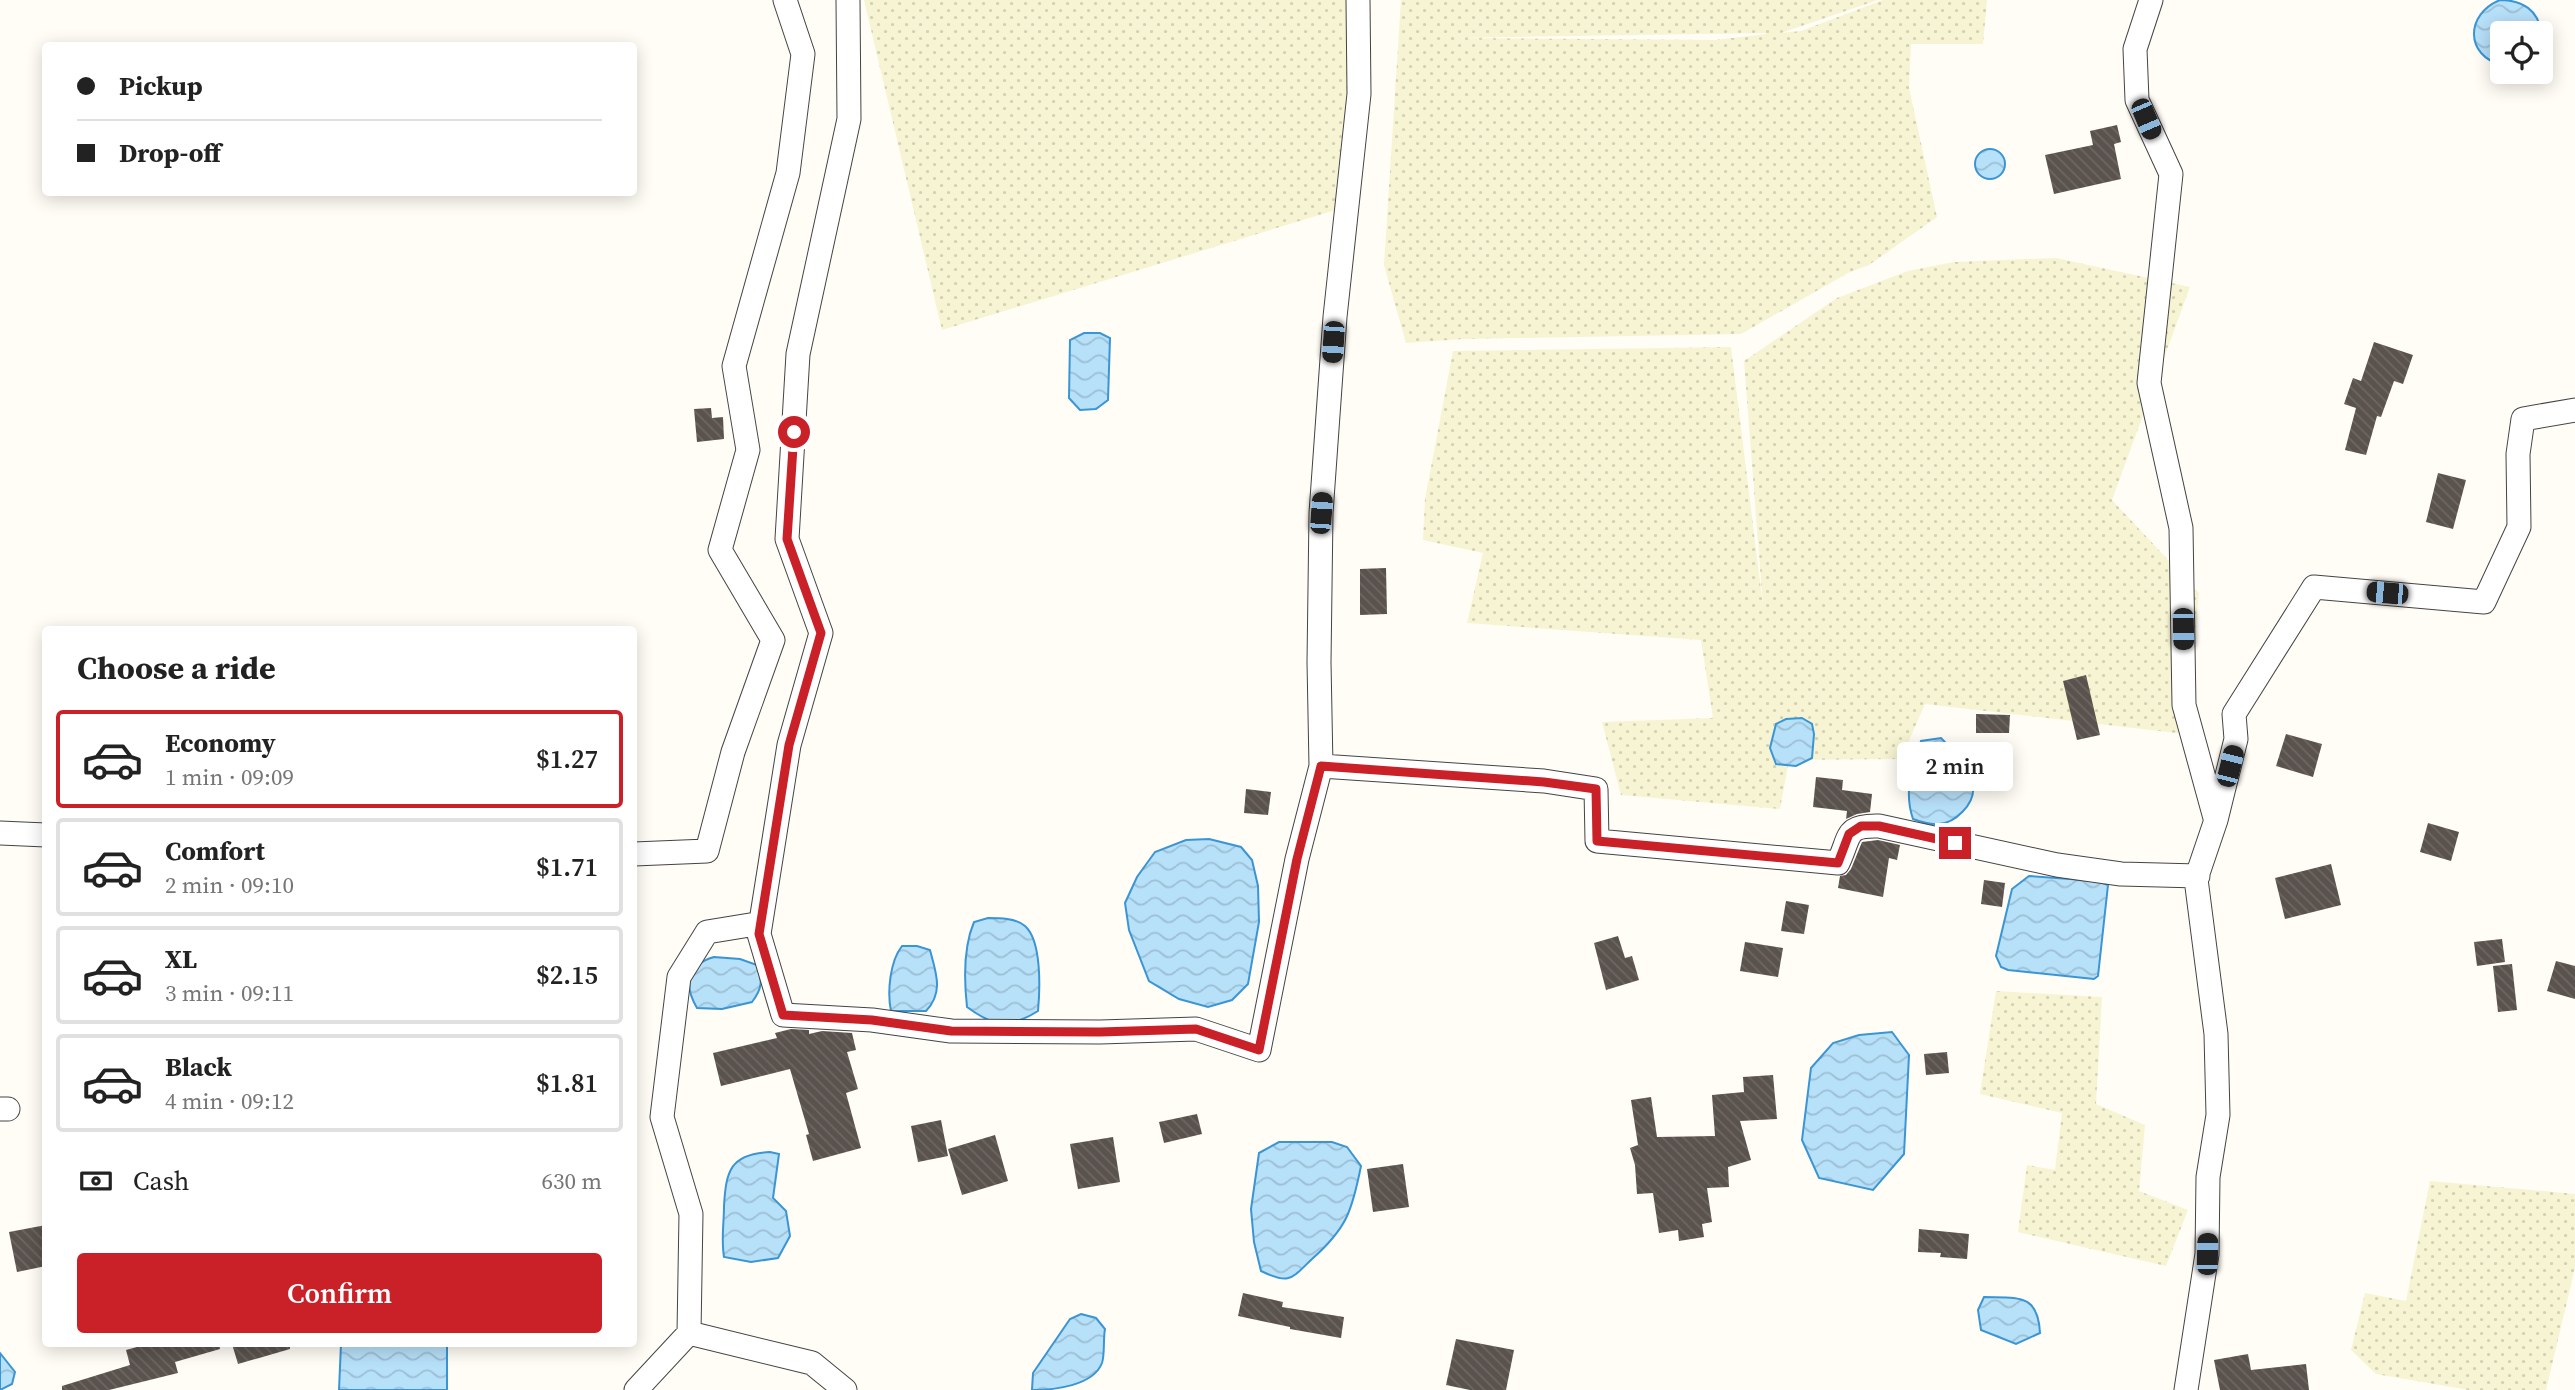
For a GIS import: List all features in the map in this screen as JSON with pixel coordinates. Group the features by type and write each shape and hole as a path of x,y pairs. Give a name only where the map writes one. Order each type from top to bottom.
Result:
{"street":[{"path":"637,853 707,851 733,752 773,640 720,550 748,450 734,366 788,173 803,54 786,0"},
{"path":"759,934 789,745 821,633 787,539 798,354 849,119 848,0"},
{"path":"636,1390 689,1333 691,1214 662,1117 679,977 707,932 756,924 783,1015 872,1020 951,1031 1100,1032 1196,1029 1259,1050 1297,859 1321,766 1321,513 1335,317 1359,94 1357,0"},
{"path":"2151,0 2135,49 2137,100 2171,174 2149,383 2181,528 2184,705 2216,820"},
{"path":"2186,1390 2207,1254 2208,1177 2218,1115 2216,1034 2197,876 2216,820 2236,739 2234,713 2314,587 2484,602 2519,527 2518,454 2523,419 2575,410"},
{"path":"1321,766 1544,782 1596,789 1597,841 1838,863 1849,834 1861,826 1879,826 2057,865 2121,874 2197,876"},
{"path":"0,833 42,835"},
{"path":"689,1333 812,1363 845,1390"}],"shaded area":[{"path":"864,0 1355,0 1339,209 942,330"},
{"path":"1401,0 1878,0 1781,33 1801,31 1883,0 1987,0 1983,44 1911,44 1909,88 1937,217 1869,265 1848,273 1741,334 1463,339 1406,343 1384,265","holes":["1766,34 1715,40 1454,38"]},
{"path":"2056,258 2190,287 2112,500 2199,593 2185,734 1925,704 1901,759 1789,760 1780,809 1621,795 1602,722 1713,718 1701,640 1467,623 1483,553 1423,540 1425,499 1453,351 1731,347 1763,606 1744,361 1837,298 1908,271 1954,262"},
{"path":"1996,991 2102,997 2096,1104 2145,1125 2139,1191 2188,1210 2166,1266 2018,1232 2027,1165 2055,1170 2062,1113 1980,1094"},
{"path":"2430,1181 2575,1194 2575,1268 2546,1390 2469,1390 2376,1374 2351,1350 2365,1293 2406,1301"}],"water":[{"path":"2500,0 2522,4 2533,12 2538,21 2490,21 2490,60 2481,53 2474,34 2475,24 2489,6"},
{"path":"1990,149 2001,153 2005,164 2001,175 1990,179 1979,175 1975,164 1979,153"},
{"path":"1084,333 1100,333 1110,338 1108,400 1096,409 1080,410 1069,398 1070,340"},
{"path":"1802,718 1812,724 1812,758 1796,766 1776,764 1770,748 1776,724 1786,719"},
{"path":"1941,738 1965,766 1973,793 1963,812 1945,823 1933,824 1913,819 1909,799 1910,780 1921,741"},
{"path":"1209,839 1241,847 1252,860 1258,886 1259,922 1248,984 1232,1000 1208,1007 1179,999 1149,981 1129,930 1125,903 1137,877 1155,852 1186,840"},
{"path":"2029,876 2097,881 2108,885 2098,976 2094,979 2001,967 1996,956 2012,889"},
{"path":"988,918 1021,923 1031,933 1037,954 1038,1011 1010,1023 985,1019 967,1007 965,975 970,932 974,922"},
{"path":"902,946 917,946 930,950 937,989 932,1004 926,1011 891,1011 890,977"},
{"path":"714,957 740,959 757,965 760,985 752,1002 722,1009 697,1008 690,992 690,977 698,965"},
{"path":"1892,1032 1909,1055 1904,1154 1873,1190 1819,1178 1802,1140 1811,1068 1833,1043 1859,1035"},
{"path":"1279,1142 1332,1142 1347,1147 1361,1166 1351,1207 1341,1228 1299,1271 1284,1279 1261,1271 1254,1242 1251,1209 1259,1153"},
{"path":"770,1152 779,1154 773,1198 786,1211 790,1236 778,1258 751,1262 724,1257 724,1206 729,1174 738,1161 746,1156"},
{"path":"1984,1297 2024,1300 2035,1311 2040,1333 2016,1344 1981,1330 1978,1310"},
{"path":"1081,1314 1096,1318 1105,1329 1103,1359 1097,1371 1082,1382 1072,1385 1032,1390 1033,1373 1070,1319"},
{"path":"341,1347 447,1347 447,1390 339,1390"},
{"path":"0,1353 15,1372 12,1384 0,1390"}],"building":[{"path":"2117,125 2121,142 2114,144 2121,179 2054,194 2045,155 2093,145 2090,131"},
{"path":"2374,342 2413,355 2403,384 2394,381 2381,417 2377,416 2366,455 2345,450 2356,408 2344,404 2353,378 2361,381"},
{"path":"711,408 712,418 723,417 724,439 697,442 694,409"},
{"path":"2438,473 2466,480 2453,529 2426,522"},
{"path":"1386,568 1387,614 1360,615 1360,569"},
{"path":"2086,675 2100,735 2077,740 2063,681"},
{"path":"1976,714 2010,715 2009,733 1976,733"},
{"path":"2286,734 2322,744 2313,777 2276,766"},
{"path":"1816,777 1843,780 1842,790 1872,794 1870,812 1846,819 1847,811 1813,807"},
{"path":"1246,789 1271,792 1268,815 1244,813"},
{"path":"2428,823 2459,832 2451,861 2420,852"},
{"path":"1878,840 1900,845 1897,860 1889,858 1883,897 1838,888 1840,876 1846,875 1851,869 1862,842"},
{"path":"2331,864 2341,905 2285,919 2275,878"},
{"path":"1984,880 2005,883 2002,907 1981,904"},
{"path":"1786,901 1809,905 1804,934 1781,931"},
{"path":"1618,936 1625,958 1632,956 1639,980 1606,990 1594,943"},
{"path":"2502,939 2505,962 2477,966 2474,942"},
{"path":"1745,942 1783,948 1778,977 1740,971"},
{"path":"2556,961 2575,966 2575,999 2547,991"},
{"path":"2512,964 2517,1010 2498,1012 2493,966"},
{"path":"791,1029 809,1030 809,1034 822,1031 852,1033 856,1050 847,1052 858,1089 846,1093 861,1148 813,1161 806,1135 809,1134 790,1069 721,1086 713,1053 777,1038 775,1033"},
{"path":"1947,1052 1949,1073 1926,1075 1924,1054"},
{"path":"1773,1075 1777,1119 1740,1121 1751,1160 1728,1167 1729,1187 1707,1188 1712,1222 1702,1224 1704,1237 1679,1241 1678,1230 1659,1233 1653,1193 1637,1194 1635,1165 1630,1148 1638,1145 1631,1100 1651,1097 1657,1137 1715,1136 1712,1095 1744,1092 1743,1077"},
{"path":"1197,1114 1202,1134 1164,1143 1159,1122"},
{"path":"941,1120 948,1156 918,1162 911,1126"},
{"path":"995,1135 1008,1181 962,1195 948,1149"},
{"path":"1113,1137 1120,1182 1078,1189 1070,1144"},
{"path":"1403,1164 1409,1207 1373,1212 1367,1169"},
{"path":"42,1226 42,1267 17,1272 9,1232"},
{"path":"1919,1229 1969,1234 1967,1259 1940,1257 1941,1253 1918,1252"},
{"path":"1243,1293 1283,1302 1282,1307 1344,1317 1341,1338 1238,1316"},
{"path":"1456,1339 1514,1350 1506,1390 1470,1390 1446,1385"},
{"path":"137,1347 220,1349 175,1362 178,1373 109,1390 62,1390 62,1386 130,1365 126,1350"},
{"path":"233,1347 290,1347 290,1349 238,1364"},
{"path":"2248,1354 2251,1370 2306,1364 2309,1390 2220,1390 2214,1360"}],"route":[{"path":"794,432 787,539 821,633 789,745 759,934 783,1015 872,1020 951,1031 1100,1032 1196,1029 1259,1050 1297,859 1321,766 1544,782 1596,789 1597,841 1838,863 1849,834 1861,826 1879,826 1955,843"}]}
